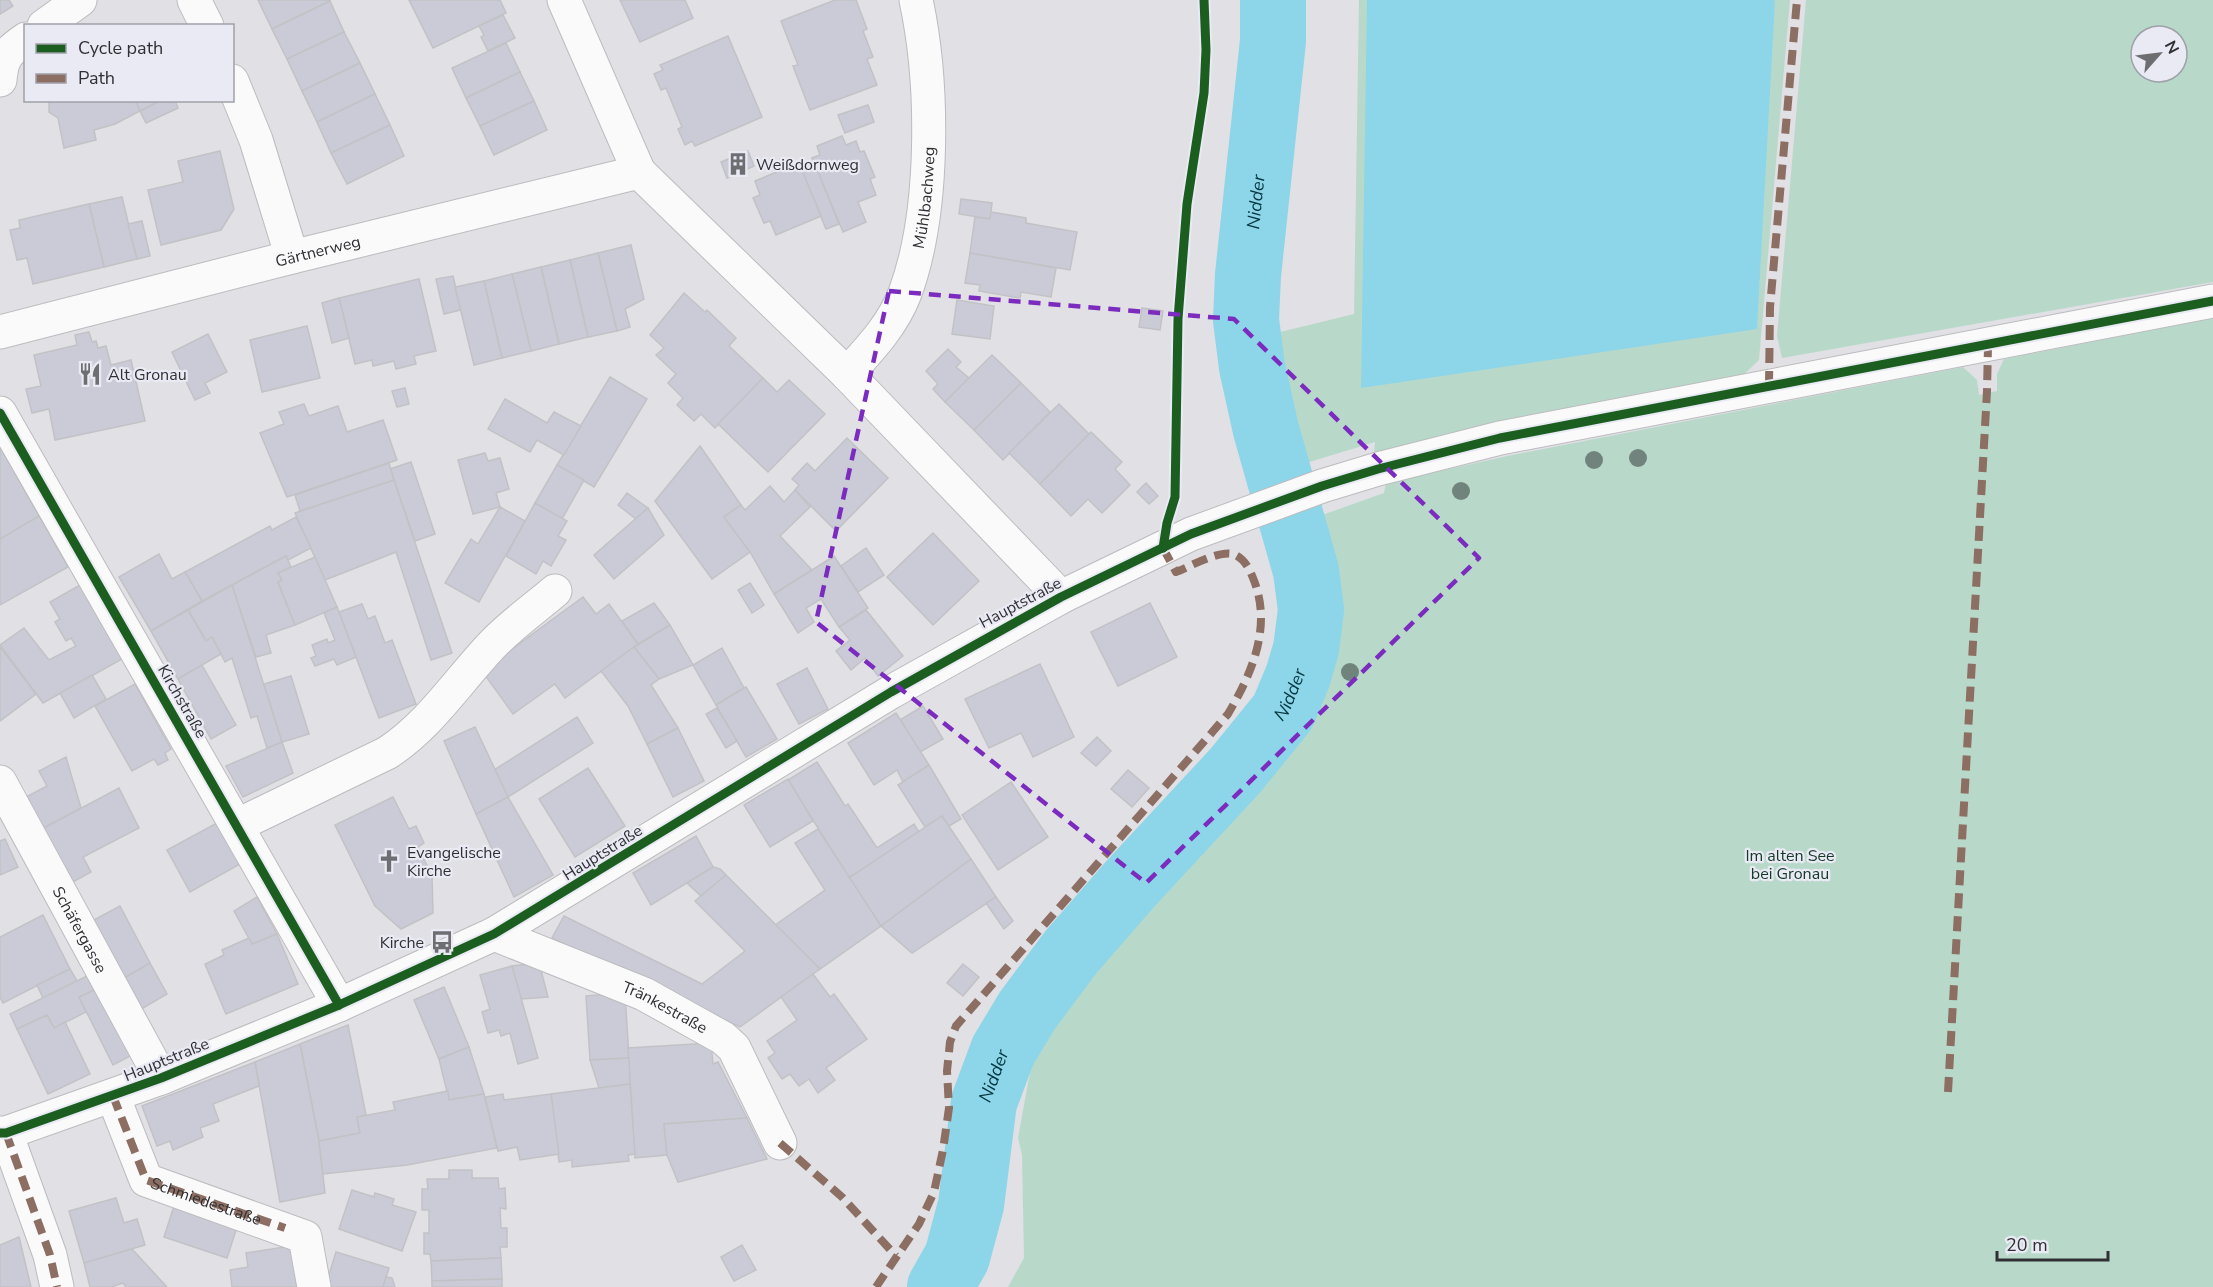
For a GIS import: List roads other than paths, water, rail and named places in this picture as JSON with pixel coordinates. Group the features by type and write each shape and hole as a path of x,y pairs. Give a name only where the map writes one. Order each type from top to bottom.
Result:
{"street":[{"path":"47,24 80,0"},
{"path":"194,0 206,24"},
{"path":"564,0 639,172 847,374 1061,597"},
{"name":"Mühlbachweg","path":"847,374 890,322 904,294 915,257 927,170 929,121 923,45 916,0"},
{"path":"0,80 3,59 24,40"},
{"path":"234,86 256,140 292,257"},
{"name":"Gärtnerweg","path":"0,332 292,257 639,172"},
{"name":"Hauptstraße","path":"3,1133 161,1078 339,1005 494,934 891,692 1061,597 1191,534 1322,486 1378,469 1500,438 2213,301"},
{"name":"Kirchstraße","path":"0,413 238,825 339,1005"},
{"path":"238,825 387,753 407,740 428,720 495,642 555,591"},
{"name":"Schäfergasse","path":"0,782 161,1078"},
{"name":"Tränkestraße","path":"494,934 644,994 723,1038 734,1048 780,1143"},
{"name":"Schmiedestraße","path":"113,1096 146,1180 305,1237 314,1287"},
{"path":"3,1133 50,1255 57,1287"}],"water":[{"path":"1367,0 1775,0 1757,329 1361,388"}],"waterway":[{"name":"Nidder","path":"940,1287 957,1257 971,1205 984,1102 1003,1051 1027,1011 1071,952 1235,771 1283,712 1306,649 1311,610 1306,571 1266,430 1252,367 1246,320 1248,275 1273,41 1273,0"}],"place":[{"name":"Weißdornweg","path":"738,164"},
{"name":"Alt Gronau","path":"90,374"},
{"name":"Evangelische Kirche","path":"389,861"},
{"name":"Kirche","path":"442,942"}],"park label":[{"name":"Im alten See bei Gronau","path":"1790,864"}]}
